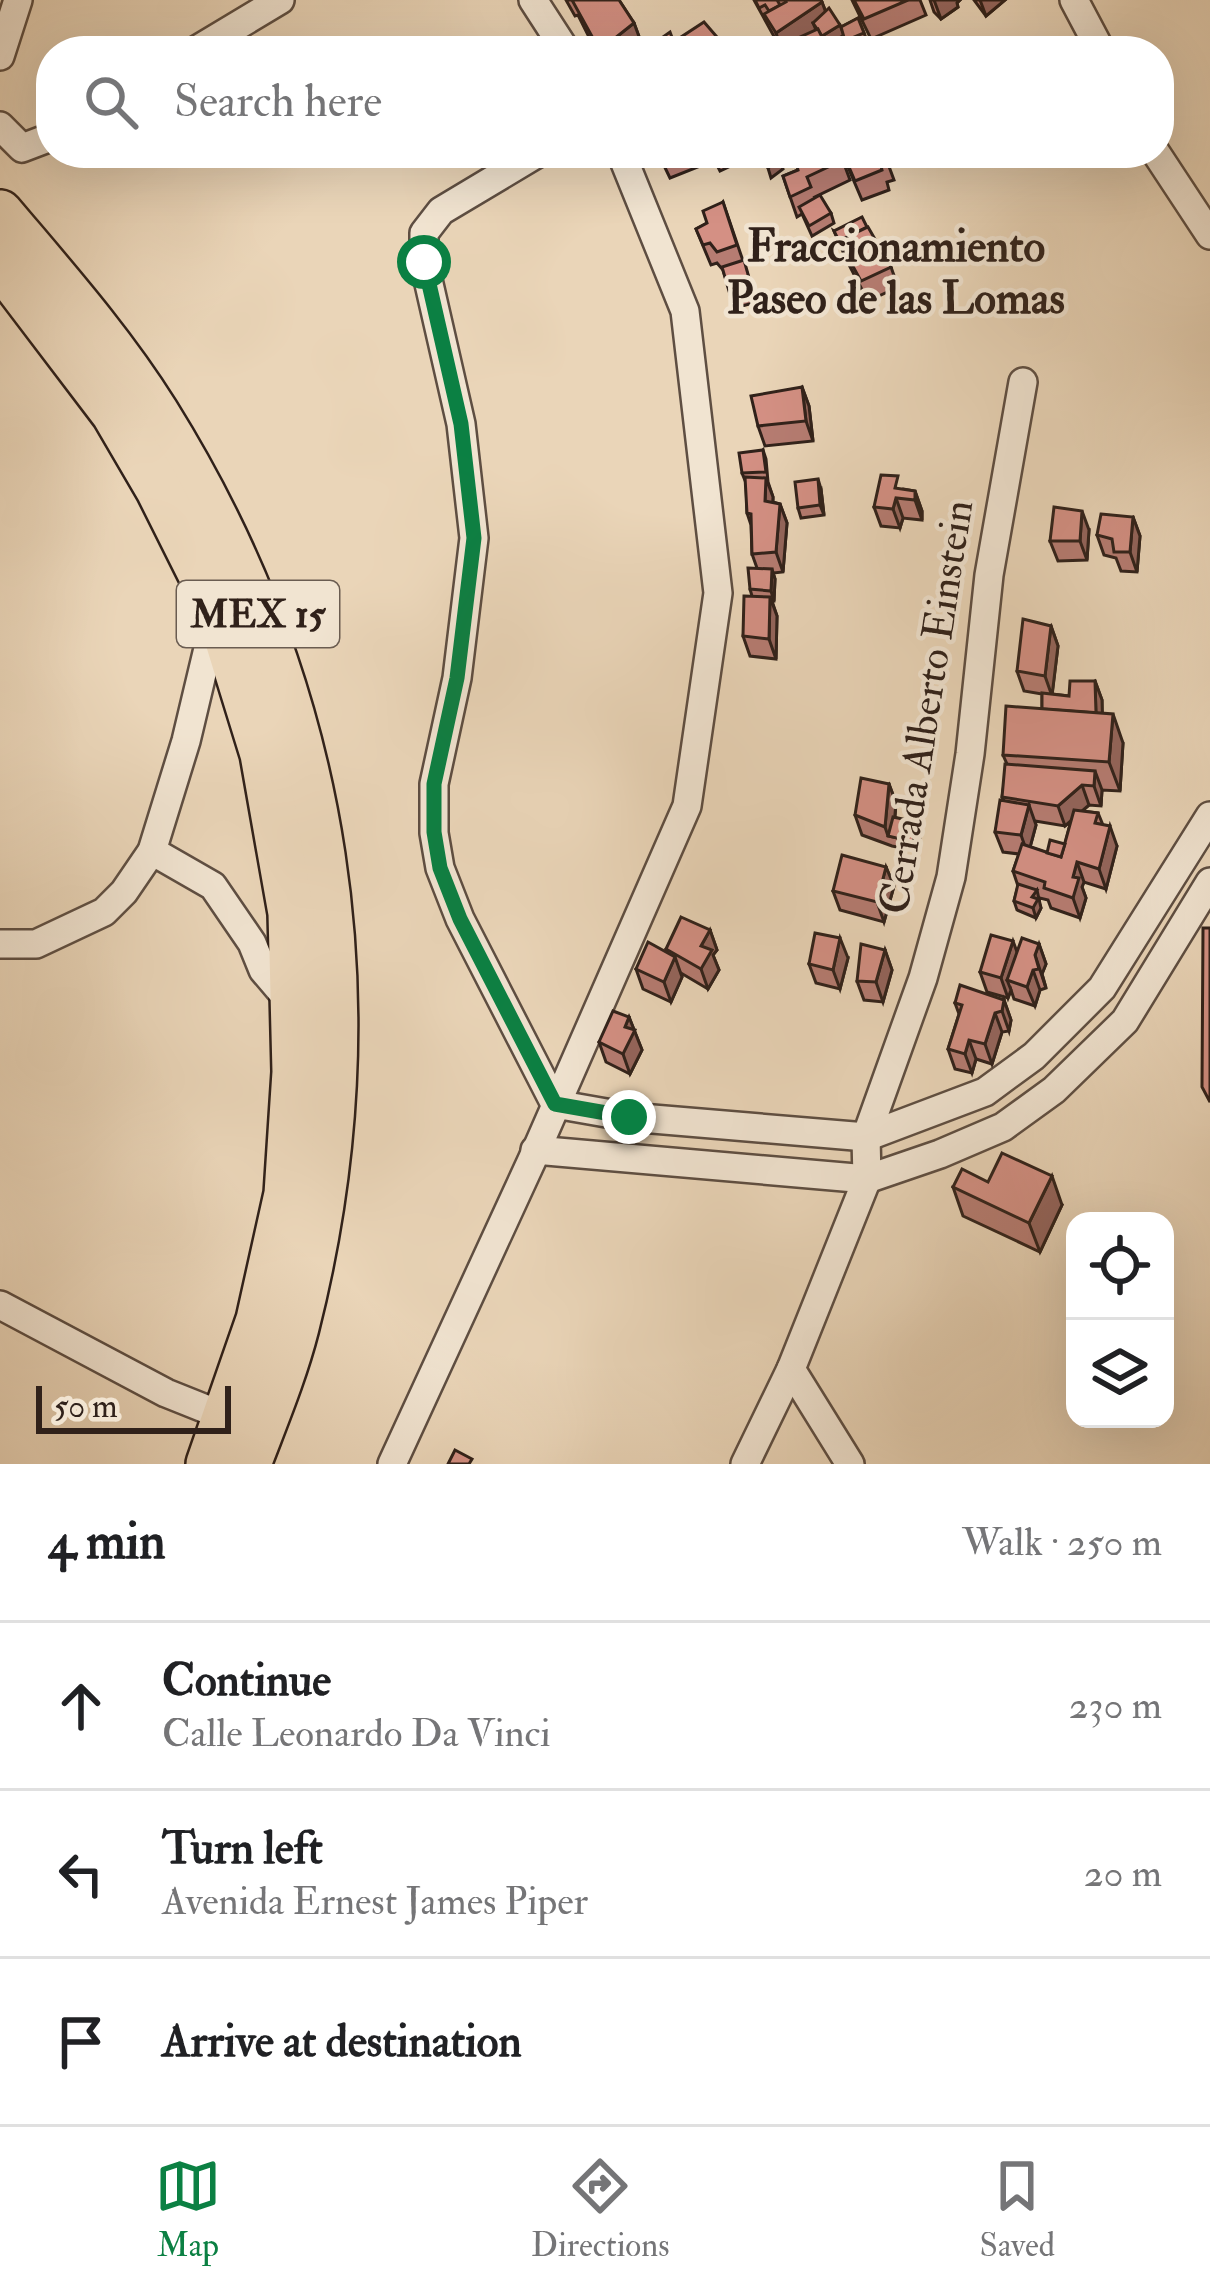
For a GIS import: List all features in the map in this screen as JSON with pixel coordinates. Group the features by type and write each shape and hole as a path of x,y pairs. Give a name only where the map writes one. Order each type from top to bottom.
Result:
{"main road":[{"name":"MEX 15","path":"0,212 112,350 200,488 270,643 314,807 338,1006 336,1085 316,1231 295,1330 248,1464"},
{"name":"MEX 15","path":"0,263 114,413 218,608 263,754 291,913 295,1072 287,1194 259,1320 209,1464"}],"street":[{"path":"0,56 18,0"},
{"path":"220,36 280,0"},
{"path":"533,0 556,36"},
{"path":"1074,0 1093,36"},
{"path":"0,126 22,148 36,143"},
{"path":"513,168 441,211 424,233 424,262 461,424 474,538 457,678 434,784 434,832 440,868 460,919 555,1104"},
{"path":"392,1464 687,806 718,593 685,311 627,168"},
{"path":"1166,168 1210,236"},
{"name":"Cerrada Alberto Einstein","path":"867,1179 866,1137 923,978 951,877 989,575 1023,382"},
{"path":"0,944 37,944 104,912 152,851 186,741 218,608"},
{"path":"555,1104 629,1117 866,1137 985,1092 1034,1056 1102,988 1210,816"},
{"path":"152,851 213,886 252,943 262,970 292,1004"},
{"path":"535,1150 867,1179 1003,1127 1054,1090 1125,1022 1210,882"},
{"path":"746,1464 791,1369 867,1179"},
{"path":"0,1305 166,1393 226,1417"},
{"path":"791,1369 850,1464"}],"building":[{"path":"572,0 619,0 634,23 618,36 592,36"},
{"path":"755,0 777,0 780,5 769,11 765,5 759,8"},
{"path":"785,0 822,2 776,33 764,14"},
{"path":"854,0 908,0 864,19"},
{"path":"829,8 840,25 822,36 813,23"},
{"path":"858,18 864,33 844,36 841,27"},
{"path":"704,22 716,36 683,36"},
{"path":"826,168 807,177 811,187 790,197 783,176"},
{"path":"849,168 882,168 882,170 855,181"},
{"path":"820,195 831,213 809,226 799,207"},
{"path":"723,202 737,245 717,252 710,243 703,245 696,229 707,223 703,211"},
{"path":"862,217 867,227 839,241 834,231"},
{"path":"868,227 891,267 861,281 839,241"},
{"path":"744,260 753,292 731,298 722,267"},
{"path":"802,387 806,421 758,426 751,396"},
{"path":"763,450 766,472 742,473 739,453"},
{"path":"881,475 898,476 895,488 915,491 915,500 896,498 893,509 874,507"},
{"path":"745,477 766,478 765,501 780,504 776,552 752,554"},
{"path":"818,479 820,505 798,508 795,482"},
{"path":"1054,507 1082,511 1080,541 1050,541"},
{"path":"1101,514 1133,517 1130,552 1114,552 1112,539 1097,535"},
{"path":"748,568 772,569 771,591 750,589"},
{"path":"744,596 770,597 769,639 743,636"},
{"path":"1023,619 1051,626 1045,676 1017,671"},
{"path":"1070,681 1095,681 1096,713 1042,709 1042,693 1069,696"},
{"path":"1006,706 1113,714 1109,762 1003,755"},
{"path":"1005,764 1095,771 1094,786 1082,785 1058,806 1002,797"},
{"path":"861,778 889,784 885,827 855,815"},
{"path":"1000,800 1029,805 1021,835 995,832"},
{"path":"1074,810 1098,813 1095,823 1110,826 1099,869 1077,862 1073,877 1079,878 1073,898 1013,871 1022,844 1061,857"},
{"path":"893,817 917,822 913,842 888,836"},
{"path":"1050,840 1065,844 1061,857 1047,853"},
{"path":"842,855 886,867 877,902 833,891"},
{"path":"1018,884 1037,890 1033,908 1014,901"},
{"path":"681,917 710,930 701,946 712,950 701,969 666,949"},
{"path":"1203,928 1210,928 1210,1102 1202,1087"},
{"path":"815,933 840,938 833,970 809,964"},
{"path":"991,935 1013,941 1001,978 980,972"},
{"path":"1022,938 1039,944 1035,955 1039,969 1033,970 1027,987 1007,980"},
{"path":"648,942 675,957 664,982 636,969"},
{"path":"861,944 885,950 876,982 857,981"},
{"path":"960,985 1004,1000 985,1044 969,1040 965,1054 948,1049 962,1005 955,1003"},
{"path":"613,1011 629,1017 625,1027 635,1030 623,1054 599,1042"},
{"path":"1002,1153 1052,1176 1029,1223 953,1187 962,1169 988,1182"},
{"path":"455,1450 472,1459 469,1464 448,1464"}],"district":[{"name":"Fraccionamiento Paseo de las Lomas","path":"896,273"}],"route":[{"path":"424,262 461,424 474,538 457,678 434,784 440,868 460,919 555,1104 629,1117"}]}
